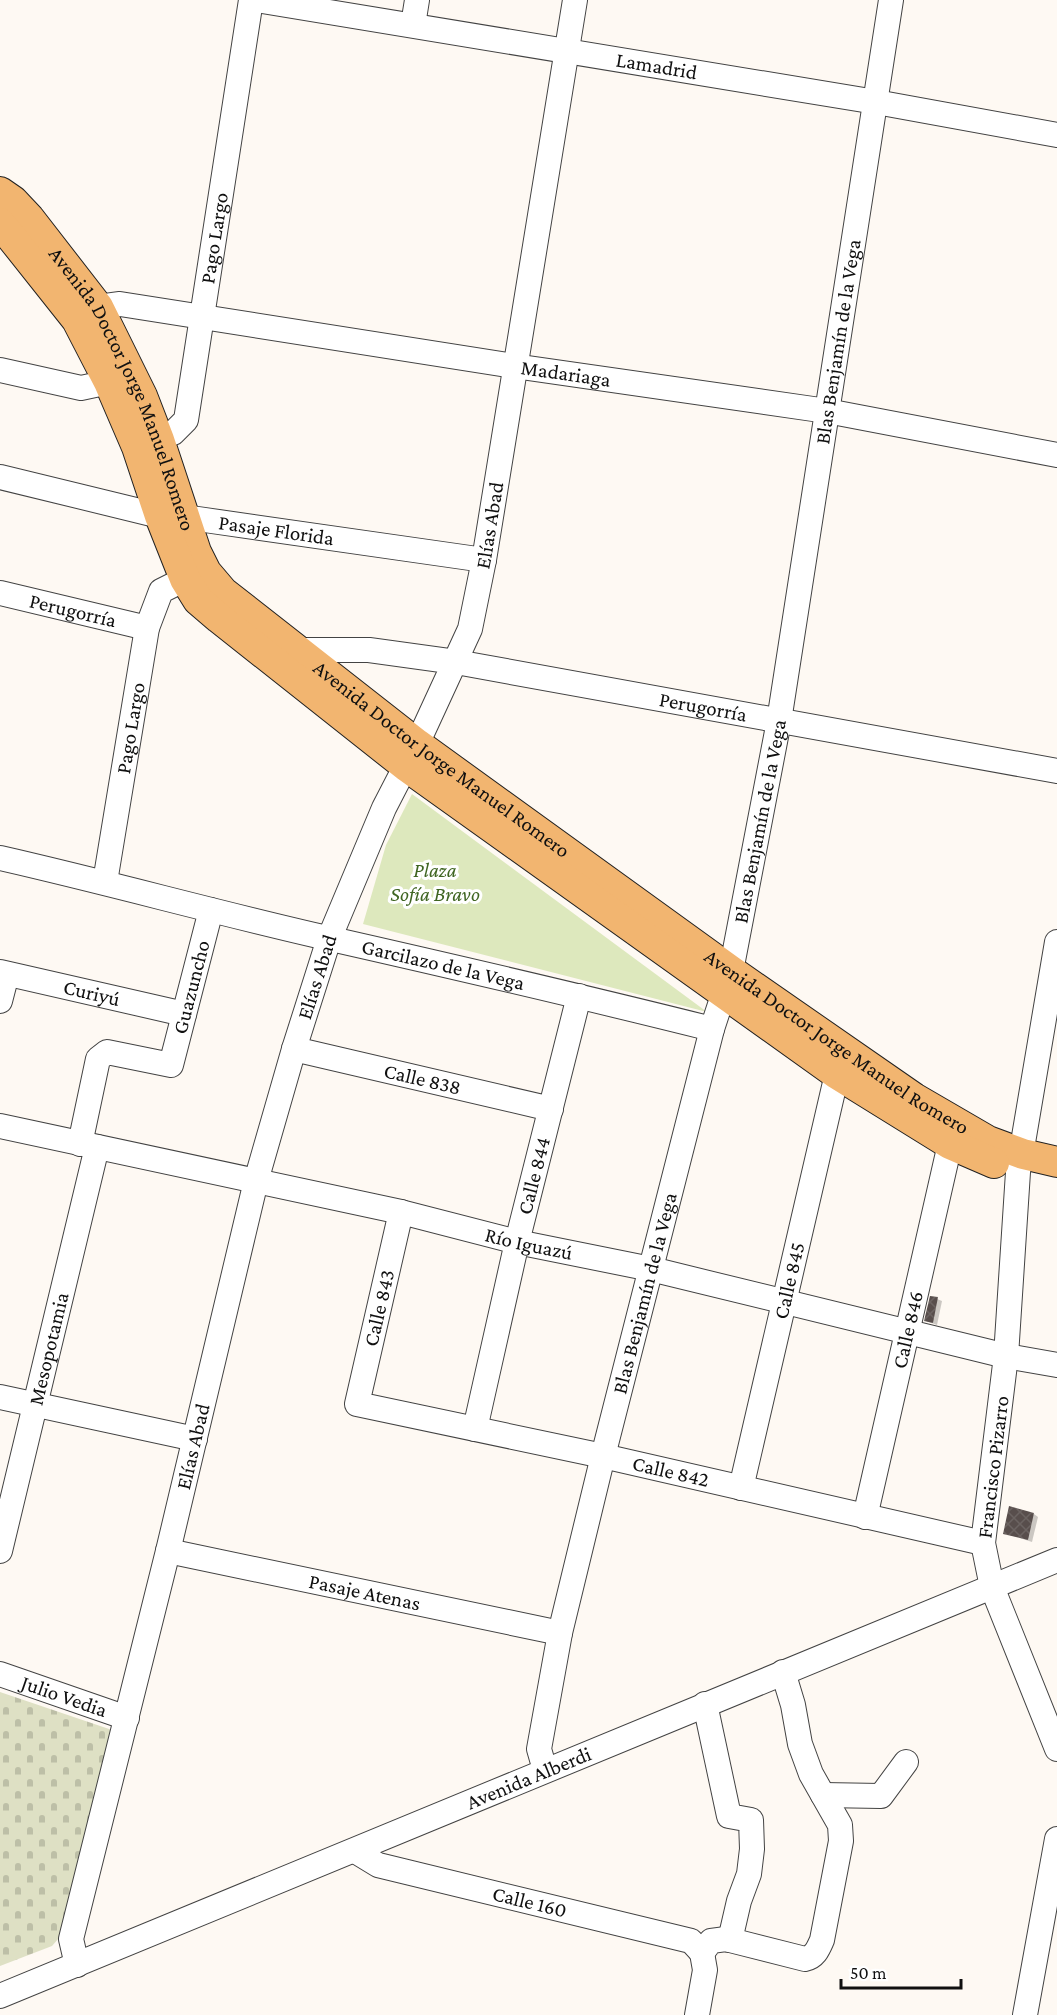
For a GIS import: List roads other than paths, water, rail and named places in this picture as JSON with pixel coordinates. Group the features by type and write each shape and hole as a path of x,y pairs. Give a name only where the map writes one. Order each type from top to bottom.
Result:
{"main road":[{"name":"Avenida Doctor Jorge Manuel Romero","path":"0,192 13,201 29,218 142,396 148,443 172,516 196,575 198,600 219,618 727,982 988,1141 1020,1163 1057,1182"},
{"name":"Avenida Doctor Jorge Manuel Romero","path":"0,223 88,314 110,382 148,443"},
{"name":"Avenida Doctor Jorge Manuel Romero","path":"196,575 223,592 296,650 411,755"},
{"name":"Avenida Doctor Jorge Manuel Romero","path":"727,982 837,1074 950,1144 988,1161 1057,1162"}],"street":[{"name":"Lamadrid","path":"253,0 876,102 1057,135"},
{"name":"Pago Largo","path":"148,443 173,433 186,420 253,0"},
{"path":"413,25 417,0"},
{"name":"Elías Abad","path":"77,1965 71,1939 168,1551 256,1181 294,1049 329,939 384,807 470,629 484,560 575,0"},
{"name":"Blas Benjamín de la Vega","path":"545,1770 539,1749 560,1633 712,1029 727,982 779,721 891,0"},
{"name":"Madariaga","path":"88,314 120,304 514,366 827,411 1057,455"},
{"path":"0,370 81,388 110,382"},
{"name":"Pasaje Florida","path":"0,477 172,516 484,560"},
{"name":"Pago Largo","path":"105,882 147,628 161,591 196,575"},
{"name":"Perugorría","path":"0,593 147,628"},
{"name":"Perugorría","path":"296,650 369,650 456,662 1057,771"},
{"name":"Garcilazo de la Vega","path":"0,858 329,939 712,1029"},
{"name":"Guazuncho","path":"108,1052 171,1065 211,910"},
{"name":"Francisco Pizarro","path":"1057,942 1020,1163 1006,1356 983,1543 992,1587 1057,1749"},
{"path":"0,1001 3,973"},
{"name":"Curiyú","path":"3,973 184,1014"},
{"name":"Calle 844","path":"475,1429 517,1242 579,996"},
{"name":"Calle 838","path":"294,1049 551,1109"},
{"name":"Mesopotamia","path":"0,1551 36,1406 89,1146 98,1059 108,1052"},
{"name":"Calle 845","path":"741,1488 837,1074"},
{"name":"Río Iguazú","path":"0,1126 401,1212 517,1242 651,1269 1006,1356 1057,1365"},
{"name":"Calle 846","path":"865,1517 950,1144"},
{"name":"Calle 843","path":"357,1404 401,1212"},
{"path":"0,1397 195,1439"},
{"name":"Calle 842","path":"357,1404 603,1456 983,1543"},
{"name":"Pasaje Atenas","path":"168,1551 560,1633"},
{"name":"Avenida Alberdi","path":"0,1996 1057,1560"},
{"path":"697,2015 705,1970 702,1953 711,1941 730,1940 805,1959 811,1958 817,1952 822,1940 841,1842 840,1825 811,1774 800,1744 794,1705 783,1672"},
{"name":"Julio Vedia","path":"0,1674 127,1718"},
{"path":"705,1704 729,1816 751,1820 752,1849 749,1874 739,1901 730,1940"},
{"path":"823,1795 881,1796 906,1762"},
{"path":"1025,2015 1057,1839"},
{"name":"Calle 160","path":"355,1851 378,1865 691,1941 702,1953"}],"park label":[{"name":"Plaza Sofía Bravo","path":"435,882"}]}
